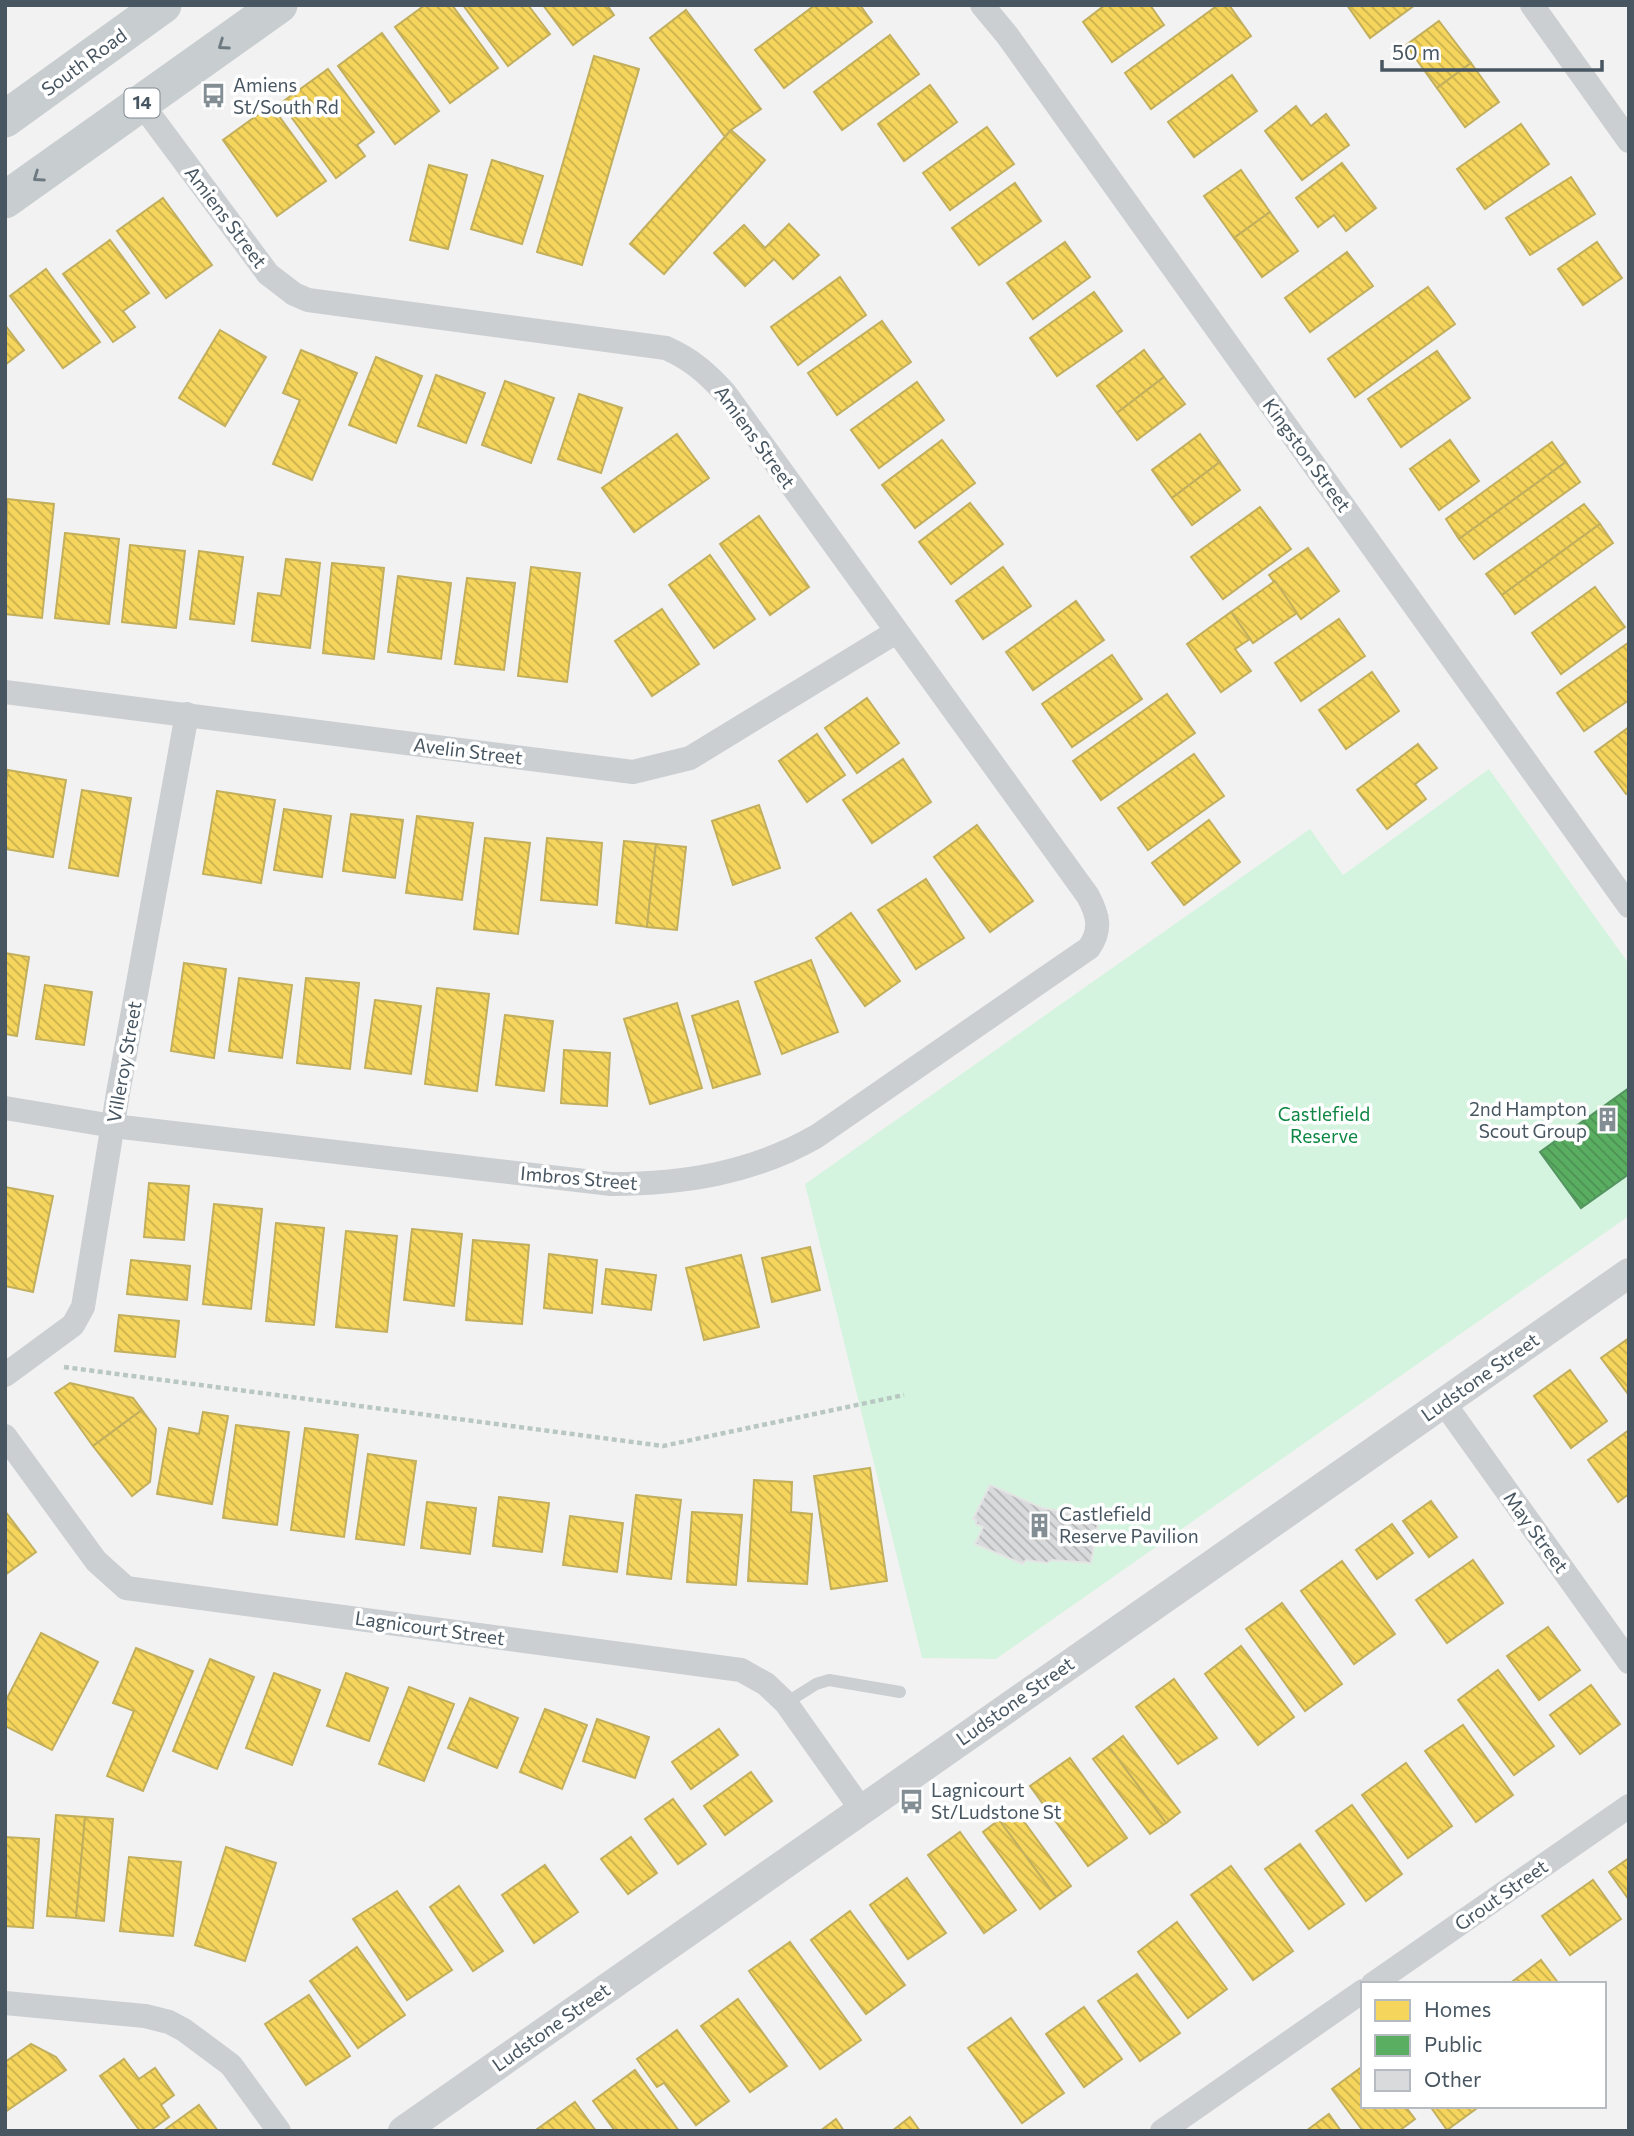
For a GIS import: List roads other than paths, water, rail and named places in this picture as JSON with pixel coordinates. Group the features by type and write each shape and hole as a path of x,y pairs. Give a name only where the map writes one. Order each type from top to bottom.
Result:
{"main road":[{"name":"South Road","path":"5,119 163,5"},
{"name":"14","path":"5,200 279,5"}],"street":[{"name":"Kingston Street","path":"982,5 1007,35 1629,906"},
{"path":"1532,5 1629,141"},
{"name":"Amiens Street","path":"141,103 268,274 294,294 308,300 666,348 693,362 725,393 1088,896 1096,912 1099,927 1089,948"},
{"name":"Avelin Street","path":"5,692 633,772 690,758 896,632"},
{"name":"Villeroy Street","path":"15,1368 73,1325 83,1307 187,714"},
{"name":"Imbros Street","path":"5,1108 113,1126 611,1184 659,1184 705,1177 765,1161 796,1148 1089,948"},
{"name":"Ludstone Street","path":"403,2131 1629,1273"},
{"name":"May Street","path":"1444,1403 1629,1662"},
{"name":"Lagnicourt Street","path":"5,1436 96,1561 126,1588 730,1668 750,1674 786,1703 861,1809"},
{"name":"Grout Street","path":"1377,1982 1629,1806"},
{"path":"1162,2131 1361,1992"},
{"path":"5,2003 145,2016 169,2022 231,2065 279,2131"}],"lane":[{"path":"786,1703 816,1684 830,1680 900,1692"}],"place":[{"name":"Amiens St/South Rd","path":"213,96"},
{"name":"2nd Hampton Scout Group","path":"1607,1120"},
{"name":"Castlefield Reserve Pavilion","path":"1039,1525"},
{"name":"Lagnicourt St/Ludstone St","path":"911,1801"}],"park label":[{"name":"Castlefield Reserve","path":"1324,1125"}]}
